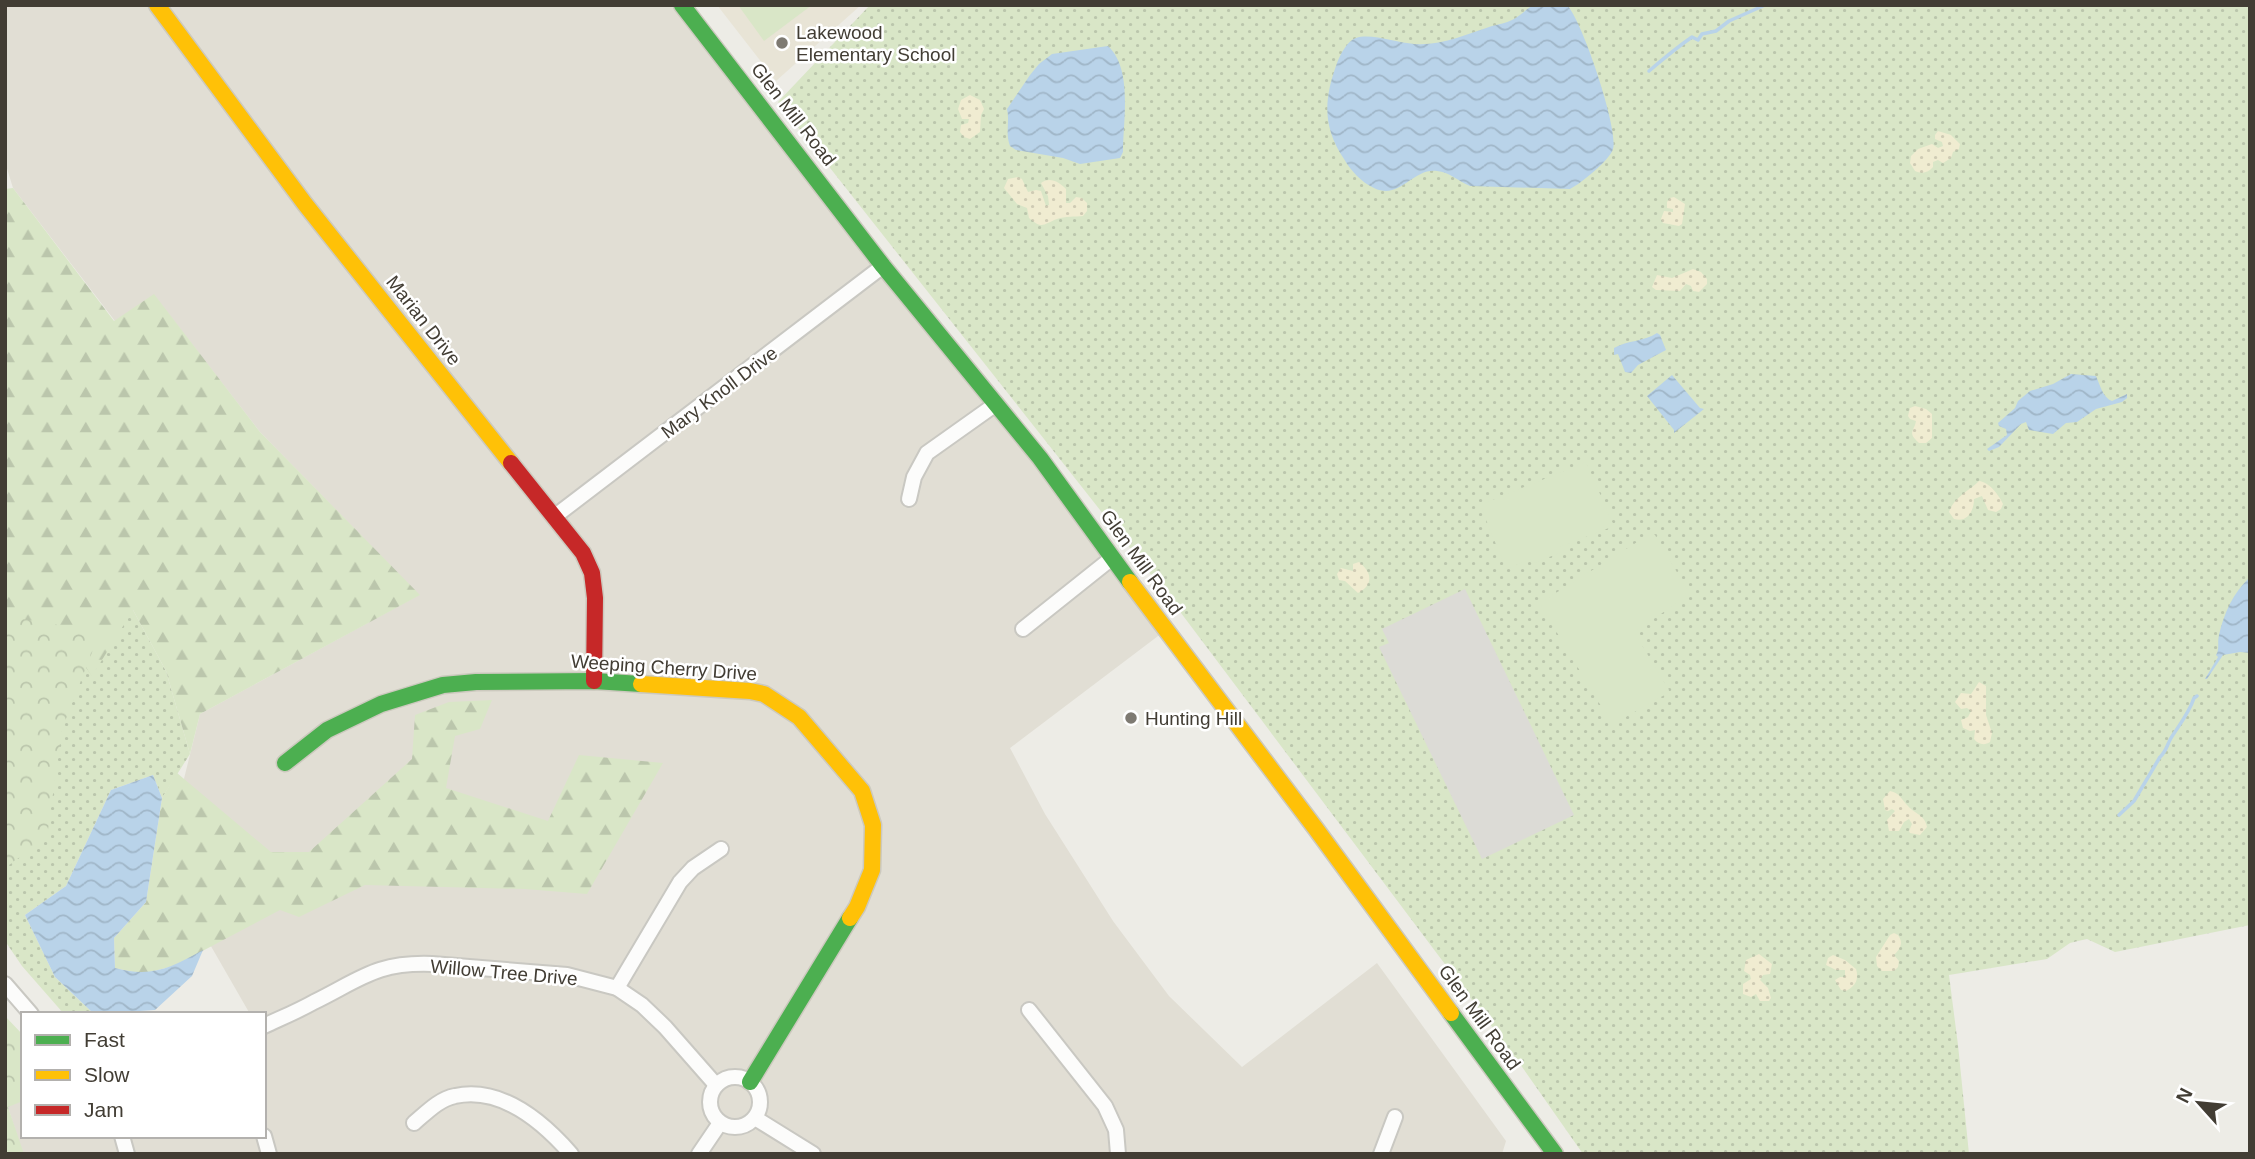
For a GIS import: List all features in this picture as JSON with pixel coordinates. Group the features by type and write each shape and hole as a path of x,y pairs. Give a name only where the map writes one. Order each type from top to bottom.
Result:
{"street":[{"name":"Marian Drive","path":"157,5 305,204 583,553 592,573 596,598 594,681"},
{"name":"Glen Mill Road","path":"682,5 883,266 1040,458 1555,1154"},
{"name":"Mary Knoll Drive","path":"554,517 883,266"},
{"path":"909,499 914,477 927,453 996,404"},
{"path":"1023,629 1112,558"},
{"name":"Weeping Cherry Drive","path":"285,763 327,730 381,704 443,685 476,682 594,681 750,691 764,694 799,717 862,791 873,825 872,870 857,907 750,1082"},
{"path":"617,988 680,882 693,867 721,849"},
{"name":"Willow Tree Drive","path":"266,1025 316,1002 359,977 386,967 411,964 567,975 617,988 642,1005 716,1085"},
{"path":"5,984 29,1012"},
{"path":"1029,1010 1105,1106 1116,1130 1118,1154"},
{"path":"729,1077 744,1078 750,1082 756,1088 760,1103 755,1118 735,1128 720,1123 714,1117 709,1100 716,1085 729,1077"},
{"path":"414,1122 442,1101 454,1096 485,1097 516,1106 536,1118 551,1130 571,1154"},
{"path":"1381,1154 1395,1117"},
{"path":"755,1118 813,1154"},
{"path":"699,1154 720,1123"}],"shaded area":[{"path":"5,5 682,5 1166,630 1010,748 1045,814 1113,921 1169,996 1242,1067 1377,963 1506,1141 1502,1154 23,1154 8,1107 21,1085 21,1138 266,1138 266,1012 249,1012 208,941 180,795 200,714 419,595 260,432 154,295 115,321 13,188 5,162"},
{"name":"Lakewood Elementary School","path":"717,5 861,5 776,81"},
{"path":"1465,589 1574,815 1482,859 1379,647 1389,643 1382,629"}],"green space":[{"path":"738,5 812,5 764,41"},
{"path":"870,5 2250,5 2250,925 2115,952 2087,939 2070,943 2047,959 1949,975 1969,1154 1583,1154 1520,1064 1175,605 778,102"},
{"path":"13,188 114,321 154,294 260,432 420,595 200,714 190,754 166,671 133,610 92,676 59,630 5,627 5,189"},
{"path":"1586,462 1614,526 1560,547 1562,552 1534,563 1532,559 1506,569 1480,505"},
{"path":"1650,534 1655,535 1688,591 1686,597 1634,632 1669,690 1668,693 1615,723 1610,721 1541,606 1543,601"},
{"path":"133,610 166,671 190,754 162,798 153,775 111,790 66,886 25,915 55,977 92,1012 62,1012 22,966 5,941 5,627"},
{"path":"5,616 100,632 62,729 47,837 5,868"},
{"path":"492,700 480,729 455,736 446,788 548,821 579,755 663,763 587,894 525,889 365,885 299,917 280,910 174,966 142,974 115,968 114,938 146,902 162,798 177,773 271,852 309,852 412,759 415,715 449,702"},
{"path":"5,1016 21,1033 21,1102 8,1107 24,1154 5,1154"}],"sand":[{"path":"970,95 980,100 984,109 980,132 970,139 960,132 961,125 968,123 969,119 962,119 958,109 961,100"},
{"path":"1938,131 1951,135 1960,144 1959,149 1943,163 1938,160 1933,162 1933,167 1927,172 1915,171 1910,163 1911,156 1918,149 1932,144 1938,148 1943,146 1942,142 1935,139"},
{"path":"1008,179 1022,179 1028,192 1041,191 1046,206 1049,205 1048,196 1041,183 1051,180 1066,189 1066,203 1076,197 1082,198 1087,203 1087,211 1083,216 1063,217 1043,225 1037,224 1029,218 1027,208 1017,204 1004,188"},
{"path":"1674,197 1685,204 1682,224 1679,226 1663,223 1661,219 1664,211 1673,212 1673,209 1667,208 1667,202"},
{"path":"1693,269 1701,272 1707,279 1707,284 1699,292 1693,291 1691,286 1686,284 1680,291 1656,290 1652,287 1657,275 1672,278"},
{"path":"1915,406 1932,414 1932,438 1926,443 1919,443 1912,434 1916,421 1908,416 1910,408"},
{"path":"1979,481 1996,493 2003,504 2001,509 1996,512 1988,510 1982,496 1974,499 1973,508 1966,518 1954,519 1949,512 1951,507"},
{"path":"1359,562 1369,574 1369,582 1358,593 1345,581 1339,580 1337,574 1341,568 1353,571 1353,564"},
{"path":"1979,682 1986,686 1986,715 1992,733 1990,742 1983,744 1974,739 1975,730 1963,728 1961,720 1968,717 1971,711 1967,708 1961,709 1955,702 1961,693 1971,694"},
{"path":"1890,791 1898,795 1924,820 1927,827 1920,835 1910,833 1912,824 1909,819 1899,831 1889,831 1887,820 1895,811 1885,810 1883,799"},
{"path":"1894,933 1901,941 1894,955 1899,961 1898,967 1894,971 1882,971 1877,966 1876,957"},
{"path":"1759,954 1772,964 1770,974 1763,975 1760,980 1768,988 1771,998 1769,1001 1760,1001 1756,994 1751,997 1743,994 1743,984 1751,979 1744,971 1746,960"},
{"path":"1833,955 1856,969 1856,982 1846,991 1841,990 1835,980 1845,977 1845,970 1836,970 1826,965 1828,958"}],"water":[{"path":"1534,5 1567,5 1581,31 1605,99 1613,138 1611,154 1601,165 1570,189 1470,186 1450,175 1428,171 1399,188 1383,191 1369,186 1357,176 1337,147 1327,112 1333,76 1340,56 1350,42 1362,37 1414,44 1444,41 1510,21"},
{"path":"1108,46 1116,56 1124,81 1123,152 1120,158 1080,164 1063,158 1016,150 1010,146 1007,109 1039,64 1052,54"},
{"path":"1657,333 1666,350 1638,365 1631,373 1625,372 1618,354 1614,355 1614,348"},
{"path":"2071,374 2096,376 2104,394 2112,401 2127,394 2127,398 2096,409 2077,422 2066,423 2053,434 2029,430 2026,422 1999,447 1989,451 1987,449 2007,435 2006,429 1998,423 2015,408 2018,401 2030,391 2053,384"},
{"path":"1672,375 1700,408 1704,409 1674,433 1647,396"},
{"path":"2250,577 2250,653 2223,655 2205,679 2218,657 2219,635 2227,611"},
{"path":"153,775 162,798 146,902 114,938 115,968 140,972 160,970 203,950 192,976 155,1010 92,1012 55,977 25,915 66,886 111,790"}],"waterway":[{"path":"1649,71 1692,37 1698,40 1702,34 1716,31 1729,21 1765,5"},
{"path":"2119,815 2134,801 2197,696"}],"traffic: fast":[{"path":"682,5 883,266 1040,458 1130,582"},
{"path":"285,763 327,730 381,704 443,685 476,682 594,681 641,684"},
{"path":"750,1082 850,918"},
{"path":"1451,1013 1555,1154"}],"traffic: slow":[{"path":"157,5 305,204 511,463"},
{"path":"1130,582 1451,1013"},
{"path":"641,684 750,691 764,694 799,717 862,791 873,825 872,870 850,918"}],"traffic: jam":[{"path":"511,463 583,553 592,573 595,598 594,681"}],"place":[{"name":"Lakewood Elementary School","path":"782,43"},
{"name":"Hunting Hill","path":"1131,718"}]}
